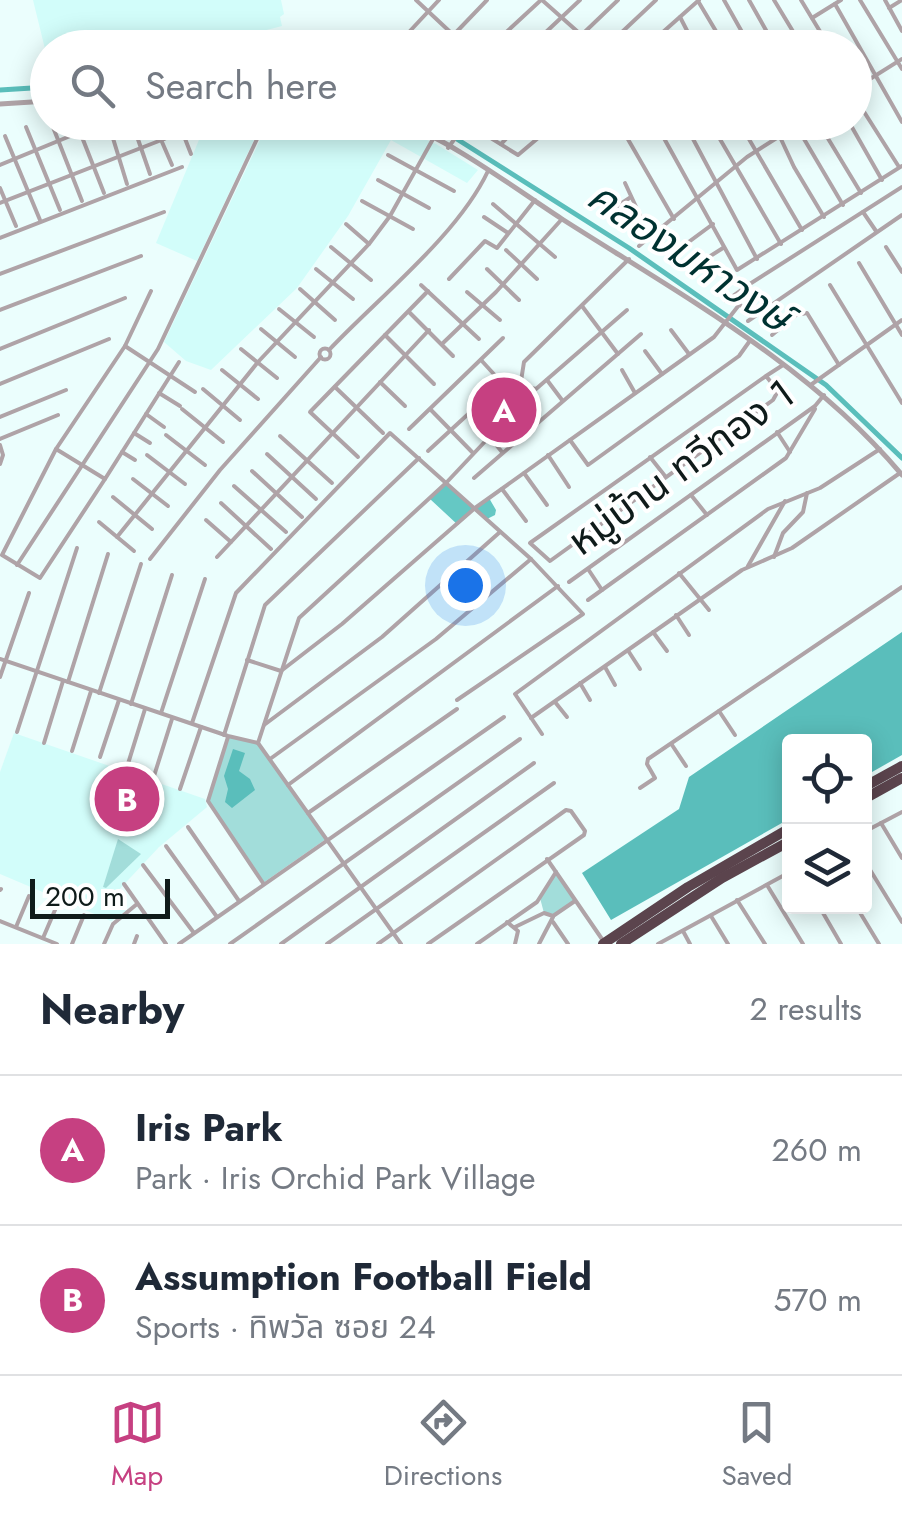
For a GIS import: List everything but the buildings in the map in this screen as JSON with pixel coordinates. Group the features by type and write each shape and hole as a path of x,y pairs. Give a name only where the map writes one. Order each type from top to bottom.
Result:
{"highway":[{"path":"872,783 902,766"},
{"path":"872,795 902,778"},
{"path":"604,944 688,887 782,833"},
{"path":"621,944 722,878 782,844"}],"street":[{"path":"416,0 448,30"},
{"path":"411,30 439,0"},
{"path":"456,30 487,0"},
{"path":"508,30 541,0 576,30"},
{"path":"548,30 580,0"},
{"path":"586,30 618,0"},
{"path":"624,30 656,0"},
{"path":"665,30 698,0 716,30"},
{"path":"724,0 742,30"},
{"path":"749,0 766,30"},
{"path":"774,0 792,30"},
{"path":"801,0 819,30"},
{"path":"860,0 902,69"},
{"path":"885,0 901,28"},
{"path":"889,8 902,0"},
{"path":"812,18 838,2 853,30"},
{"path":"680,17 687,30"},
{"path":"872,78 900,61"},
{"path":"872,65 901,118"},
{"path":"0,104 30,102"},
{"path":"665,140 736,270 901,166 872,118"},
{"path":"26,127 30,137"},
{"path":"5,136 40,220"},
{"path":"31,140 60,210"},
{"path":"0,166 62,140"},
{"path":"83,140 104,193"},
{"path":"113,140 127,184"},
{"path":"138,140 150,174"},
{"path":"3,202 162,140 172,165"},
{"path":"186,140 191,154"},
{"path":"17,565 150,363 256,140"},
{"path":"117,537 258,362 369,244 390,216 432,140"},
{"path":"435,140 628,259 812,384 901,474 774,557 748,566 531,718"},
{"path":"448,148 453,140"},
{"path":"494,140 518,155 535,140"},
{"path":"501,144 505,140"},
{"path":"628,140 674,220"},
{"path":"694,140 756,259"},
{"path":"720,140 781,244"},
{"path":"749,140 802,230"},
{"path":"639,246 734,167 774,140"},
{"path":"781,140 824,217"},
{"path":"804,140 843,205"},
{"path":"829,140 861,193"},
{"path":"859,140 882,180"},
{"path":"58,142 82,201"},
{"path":"388,155 454,191"},
{"path":"0,238 182,167"},
{"path":"150,559 210,482 321,357 329,358 329,350 452,224 476,196 488,171"},
{"path":"378,180 430,208"},
{"path":"625,183 650,236"},
{"path":"726,301 902,187"},
{"path":"0,188 16,226"},
{"path":"599,202 608,212 632,198"},
{"path":"362,200 414,229"},
{"path":"448,278 485,241 496,248 535,200"},
{"path":"494,204 555,257"},
{"path":"0,274 164,212"},
{"path":"863,212 876,231"},
{"path":"748,322 902,215"},
{"path":"484,217 508,234"},
{"path":"442,343 503,285 562,218"},
{"path":"346,224 369,244"},
{"path":"667,258 713,224"},
{"path":"331,247 371,280"},
{"path":"693,267 725,247"},
{"path":"886,247 902,272"},
{"path":"506,250 537,279"},
{"path":"0,310 141,256"},
{"path":"523,389 519,383 524,362 628,259"},
{"path":"97,263 101,272"},
{"path":"859,263 902,334"},
{"path":"316,269 353,299"},
{"path":"487,269 518,300"},
{"path":"422,285 479,338"},
{"path":"830,286 902,403"},
{"path":"281,671 342,624 475,508 714,337 739,305 745,288"},
{"path":"300,289 335,320"},
{"path":"358,457 310,412 428,291"},
{"path":"151,292 125,346 56,450 2,554 40,578 178,362"},
{"path":"468,292 500,320"},
{"path":"0,348 125,298"},
{"path":"739,305 760,313"},
{"path":"582,306 618,355"},
{"path":"280,309 314,337"},
{"path":"523,389 536,389 626,310"},
{"path":"409,312 452,356"},
{"path":"772,335 796,315 807,313 840,366"},
{"path":"812,384 902,320"},
{"path":"261,329 294,357"},
{"path":"218,557 429,330"},
{"path":"671,330 689,354"},
{"path":"474,478 641,334"},
{"path":"385,336 434,384"},
{"path":"410,429 503,338"},
{"path":"0,384 110,339"},
{"path":"570,440 588,465 740,356 749,342"},
{"path":"125,346 195,392"},
{"path":"241,349 277,378"},
{"path":"645,351 662,374"},
{"path":"481,360 502,383"},
{"path":"766,376 778,392 773,400 550,561 530,542 650,456 766,376 782,365"},
{"path":"222,370 258,398"},
{"path":"622,370 635,393"},
{"path":"547,380 563,401"},
{"path":"379,381 405,406"},
{"path":"428,451 502,383 519,383"},
{"path":"335,387 383,433"},
{"path":"258,743 299,617 446,483 509,416 523,389"},
{"path":"0,417 66,390"},
{"path":"203,390 240,420"},
{"path":"159,393 223,442"},
{"name":"หมู่บ้าน ทวีทอง 1","path":"569,582 815,406 824,395"},
{"path":"588,600 790,452 815,406"},
{"path":"430,408 473,453"},
{"path":"146,414 164,427"},
{"path":"0,464 0,442 58,415"},
{"path":"777,432 790,452"},
{"path":"134,433 150,443"},
{"path":"192,723 236,592 390,433 531,559 583,614 457,700"},
{"path":"166,434 205,464"},
{"path":"280,436 332,483"},
{"path":"489,436 503,453"},
{"path":"56,450 105,479"},
{"path":"542,734 514,696 760,515 830,482 880,450"},
{"path":"122,452 135,460"},
{"path":"267,454 316,499"},
{"path":"147,455 185,484"},
{"path":"548,455 569,486"},
{"path":"650,456 666,477"},
{"path":"263,884 208,801 266,604 418,458"},
{"path":"252,471 302,517"},
{"path":"524,473 548,505"},
{"path":"134,479 168,506"},
{"path":"234,486 286,532"},
{"path":"502,489 526,521"},
{"path":"774,557 783,534 803,512 807,493"},
{"path":"691,494 707,515"},
{"path":"113,497 152,529"},
{"path":"748,566 785,501"},
{"path":"221,503 271,548"},
{"path":"206,520 230,542"},
{"path":"99,522 134,550"},
{"path":"264,724 382,637 500,532"},
{"path":"17,732 77,548"},
{"path":"44,743 108,554"},
{"path":"270,759 436,639 531,559"},
{"path":"99,693 141,564"},
{"path":"588,569 602,590"},
{"path":"679,574 709,610"},
{"path":"130,704 172,575"},
{"path":"162,713 205,579"},
{"path":"288,785 558,586"},
{"path":"640,788 655,778 648,759 902,588"},
{"path":"0,677 2,661 29,593"},
{"path":"676,615 690,635"},
{"path":"652,632 667,652"},
{"path":"628,650 640,669"},
{"path":"247,660 281,671"},
{"path":"2,661 258,743 401,944"},
{"path":"604,666 615,685"},
{"path":"580,683 590,700"},
{"path":"72,750 91,691"},
{"path":"100,757 118,700"},
{"path":"556,702 567,717"},
{"path":"127,767 145,708"},
{"path":"308,813 457,708"},
{"path":"719,711 735,734"},
{"path":"154,776 172,717"},
{"path":"180,944 504,717"},
{"path":"180,788 201,726"},
{"path":"230,944 520,739"},
{"path":"671,744 686,766"},
{"path":"281,944 534,763"},
{"path":"327,944 554,783"},
{"path":"378,944 569,809 586,833 428,944"},
{"path":"872,828 902,812"},
{"path":"881,824 902,858"},
{"path":"188,827 240,901"},
{"path":"166,846 217,918"},
{"path":"547,859 604,944"},
{"path":"142,865 194,934"},
{"path":"477,944 537,902 556,872"},
{"path":"872,873 902,922"},
{"path":"658,944 782,877"},
{"path":"124,884 166,944"},
{"path":"767,885 804,944"},
{"path":"16,927 29,896"},
{"path":"737,900 765,944"},
{"path":"540,944 553,919 575,901"},
{"path":"43,938 58,903"},
{"path":"104,944 113,924 137,904"},
{"path":"515,928 544,914 553,919 568,944"},
{"path":"823,914 841,944"},
{"path":"861,914 879,944"},
{"path":"72,944 84,915"},
{"path":"710,916 728,944"},
{"path":"0,921 57,944"},
{"path":"507,922 519,934 515,944"},
{"path":"682,931 690,944"},
{"path":"134,944 136,936"}],"shaded area":[{"path":"33,0 281,0 284,14 280,17 282,26 266,30 40,30"},
{"path":"199,140 254,140 197,261 156,243"},
{"path":"260,140 391,140 348,216 297,288 211,370 186,361 164,342"},
{"path":"391,140 427,140 436,144 478,170 467,183"},
{"path":"446,483 475,508 489,498 495,515 487,519 475,509 458,525 430,499"},
{"path":"902,632 902,755 872,772 872,734 782,734 782,823 611,920 582,873 679,809 689,777"},
{"path":"14,733 205,799 207,807 159,847 115,894 126,911 111,921 0,874 0,772"},
{"path":"228,736 258,743 326,839 263,883 208,801"},
{"path":"233,749 245,753 239,771 250,779 255,790 232,808 225,802 228,789 224,776"},
{"path":"105,771 162,793 149,828 92,805"},
{"path":"118,839 141,854 106,888 103,887"},
{"path":"556,872 575,901 553,916 544,913 540,898"}],"waterway":[{"name":"คลองมหาวงษ์","path":"0,90 30,88"},
{"name":"คลองมหาวงษ์","path":"458,140 629,248 826,385 902,458"}],"place":[{"name":"Iris Park","path":"504,410"},
{"name":"Assumption Football Field","path":"127,799"}]}
